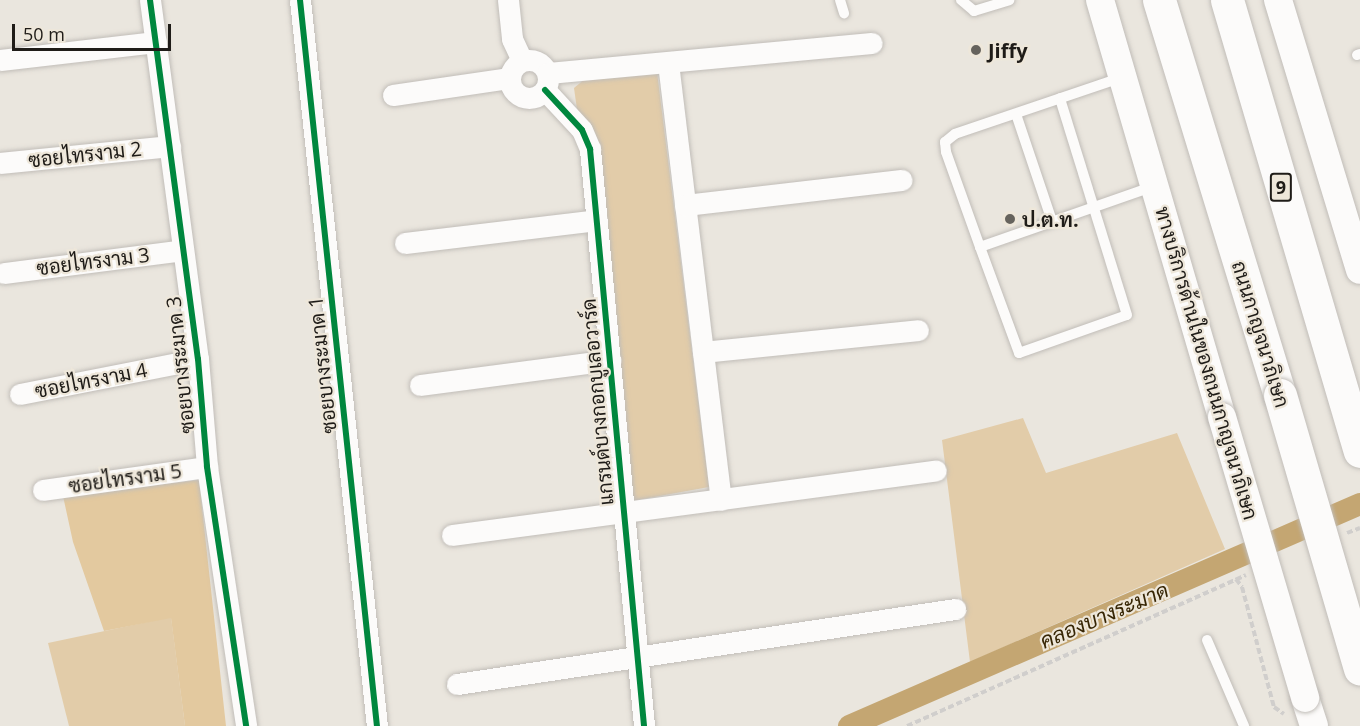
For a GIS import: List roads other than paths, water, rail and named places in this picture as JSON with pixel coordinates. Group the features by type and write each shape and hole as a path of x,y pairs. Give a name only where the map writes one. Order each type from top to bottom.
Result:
{"highway":[{"name":"ถนนกาญจนาภิเษก","path":"1159,0 1280,395 1360,669"},
{"name":"9","path":"1227,0 1335,373 1360,451"}],"main road":[{"name":"ทางบริการด้านในของถนนกาญจนาภิเษก","path":"1100,0 1222,417 1295,707 1314,726"},
{"path":"1279,0 1358,252"}],"street":[{"name":"ซอยบางระมาด 3","path":"150,0 198,359 207,467 246,726"},
{"name":"ซอยบางระมาด 1","path":"300,0 377,726"},
{"path":"508,0 512,39 522,60"},
{"path":"0,60 156,42"},
{"path":"546,81 535,60 522,60 512,69 510,78 512,88 522,97 536,97 546,81 668,63 872,43"},
{"path":"668,63 721,500"},
{"path":"393,95 510,78"},
{"name":"แกรนด์บางกอกบูเลอวาร์ด","path":"546,81 582,130 590,149 644,726"},
{"name":"ซอยไทรงาม 2","path":"0,163 170,146"},
{"path":"685,205 903,180"},
{"path":"405,243 597,220"},
{"name":"ซอยไทรงาม 3","path":"4,273 183,250"},
{"path":"703,351 918,330"},
{"name":"ซอยไทรงาม 4","path":"20,394 198,359"},
{"path":"420,385 610,360"},
{"name":"ซอยไทรงาม 5","path":"43,490 207,467"},
{"path":"452,535 624,514 936,470"},
{"path":"458,684 955,609"}],"lane":[{"path":"840,0 844,13"},
{"path":"961,0 974,11 1009,0"},
{"path":"1060,98 1127,315 1019,353 945,142 956,134 1060,98 1123,77"},
{"path":"1016,114 1052,221"},
{"path":"980,247 1155,185"},
{"path":"1208,640 1244,726"}],"waterway":[{"name":"คลองบางระมาด","path":"849,726 1360,504"}],"place":[{"name":"Jiffy","path":"976,50"},
{"name":"ป.ต.ท.","path":"1010,219"}]}
